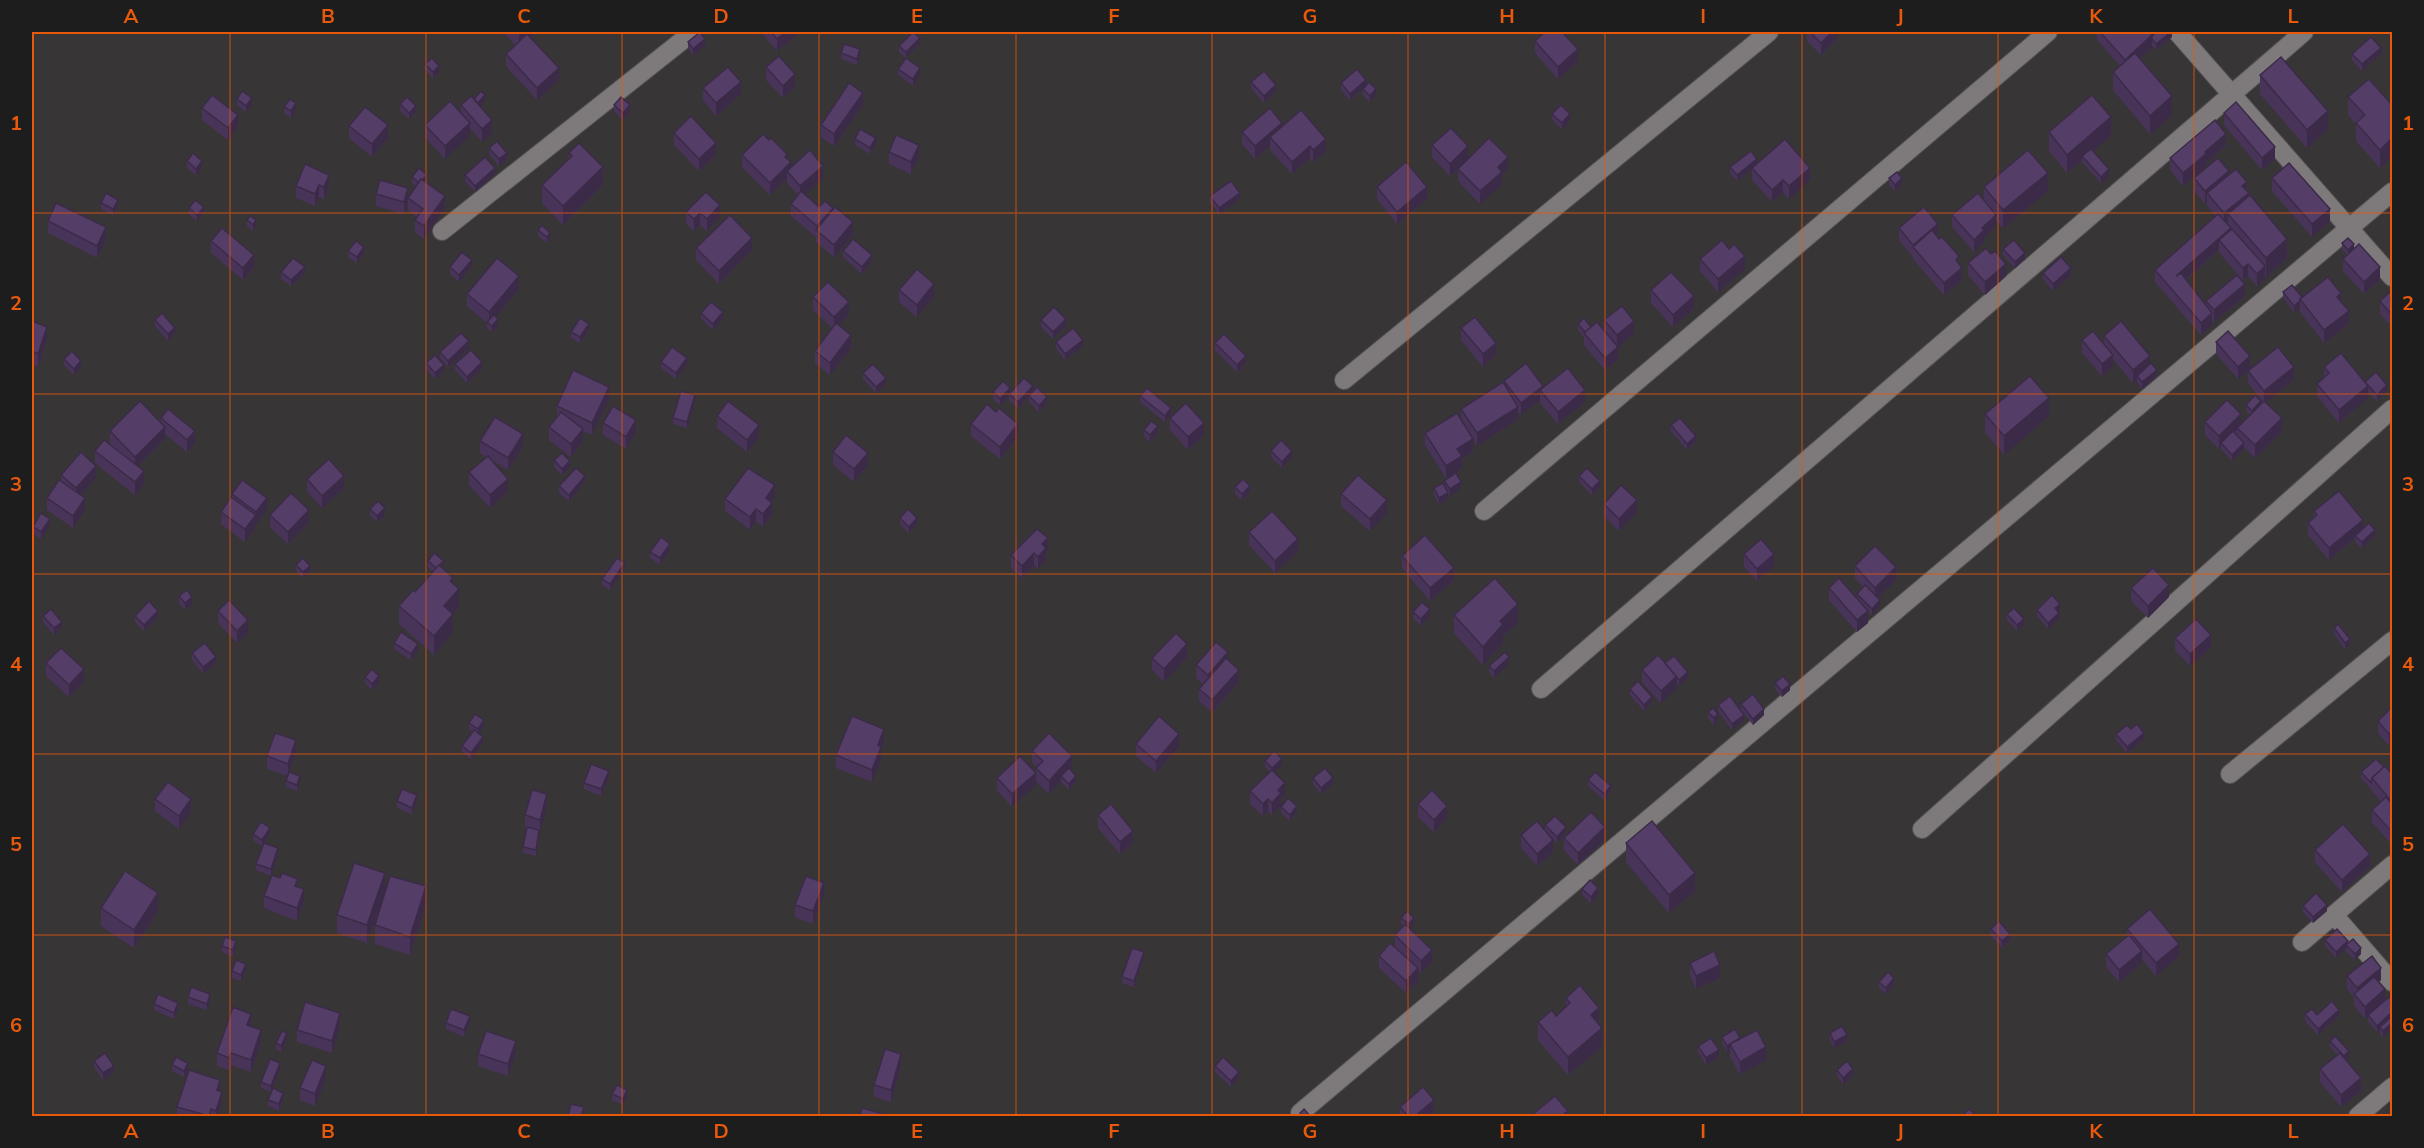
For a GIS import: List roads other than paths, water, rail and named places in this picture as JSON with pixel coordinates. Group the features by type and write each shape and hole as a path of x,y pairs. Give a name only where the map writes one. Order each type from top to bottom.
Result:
{"street":[{"path":"442,231 693,32"},
{"path":"1344,380 1769,32"},
{"path":"1484,511 2048,32"},
{"path":"2177,32 2392,277"},
{"path":"1541,689 2304,32"},
{"path":"1300,1113 2392,192"},
{"path":"1922,830 2392,409"},
{"path":"2230,774 2392,641"},
{"path":"2302,942 2392,865"},
{"path":"2334,915 2392,982"},
{"path":"2358,1116 2392,1087"}]}
